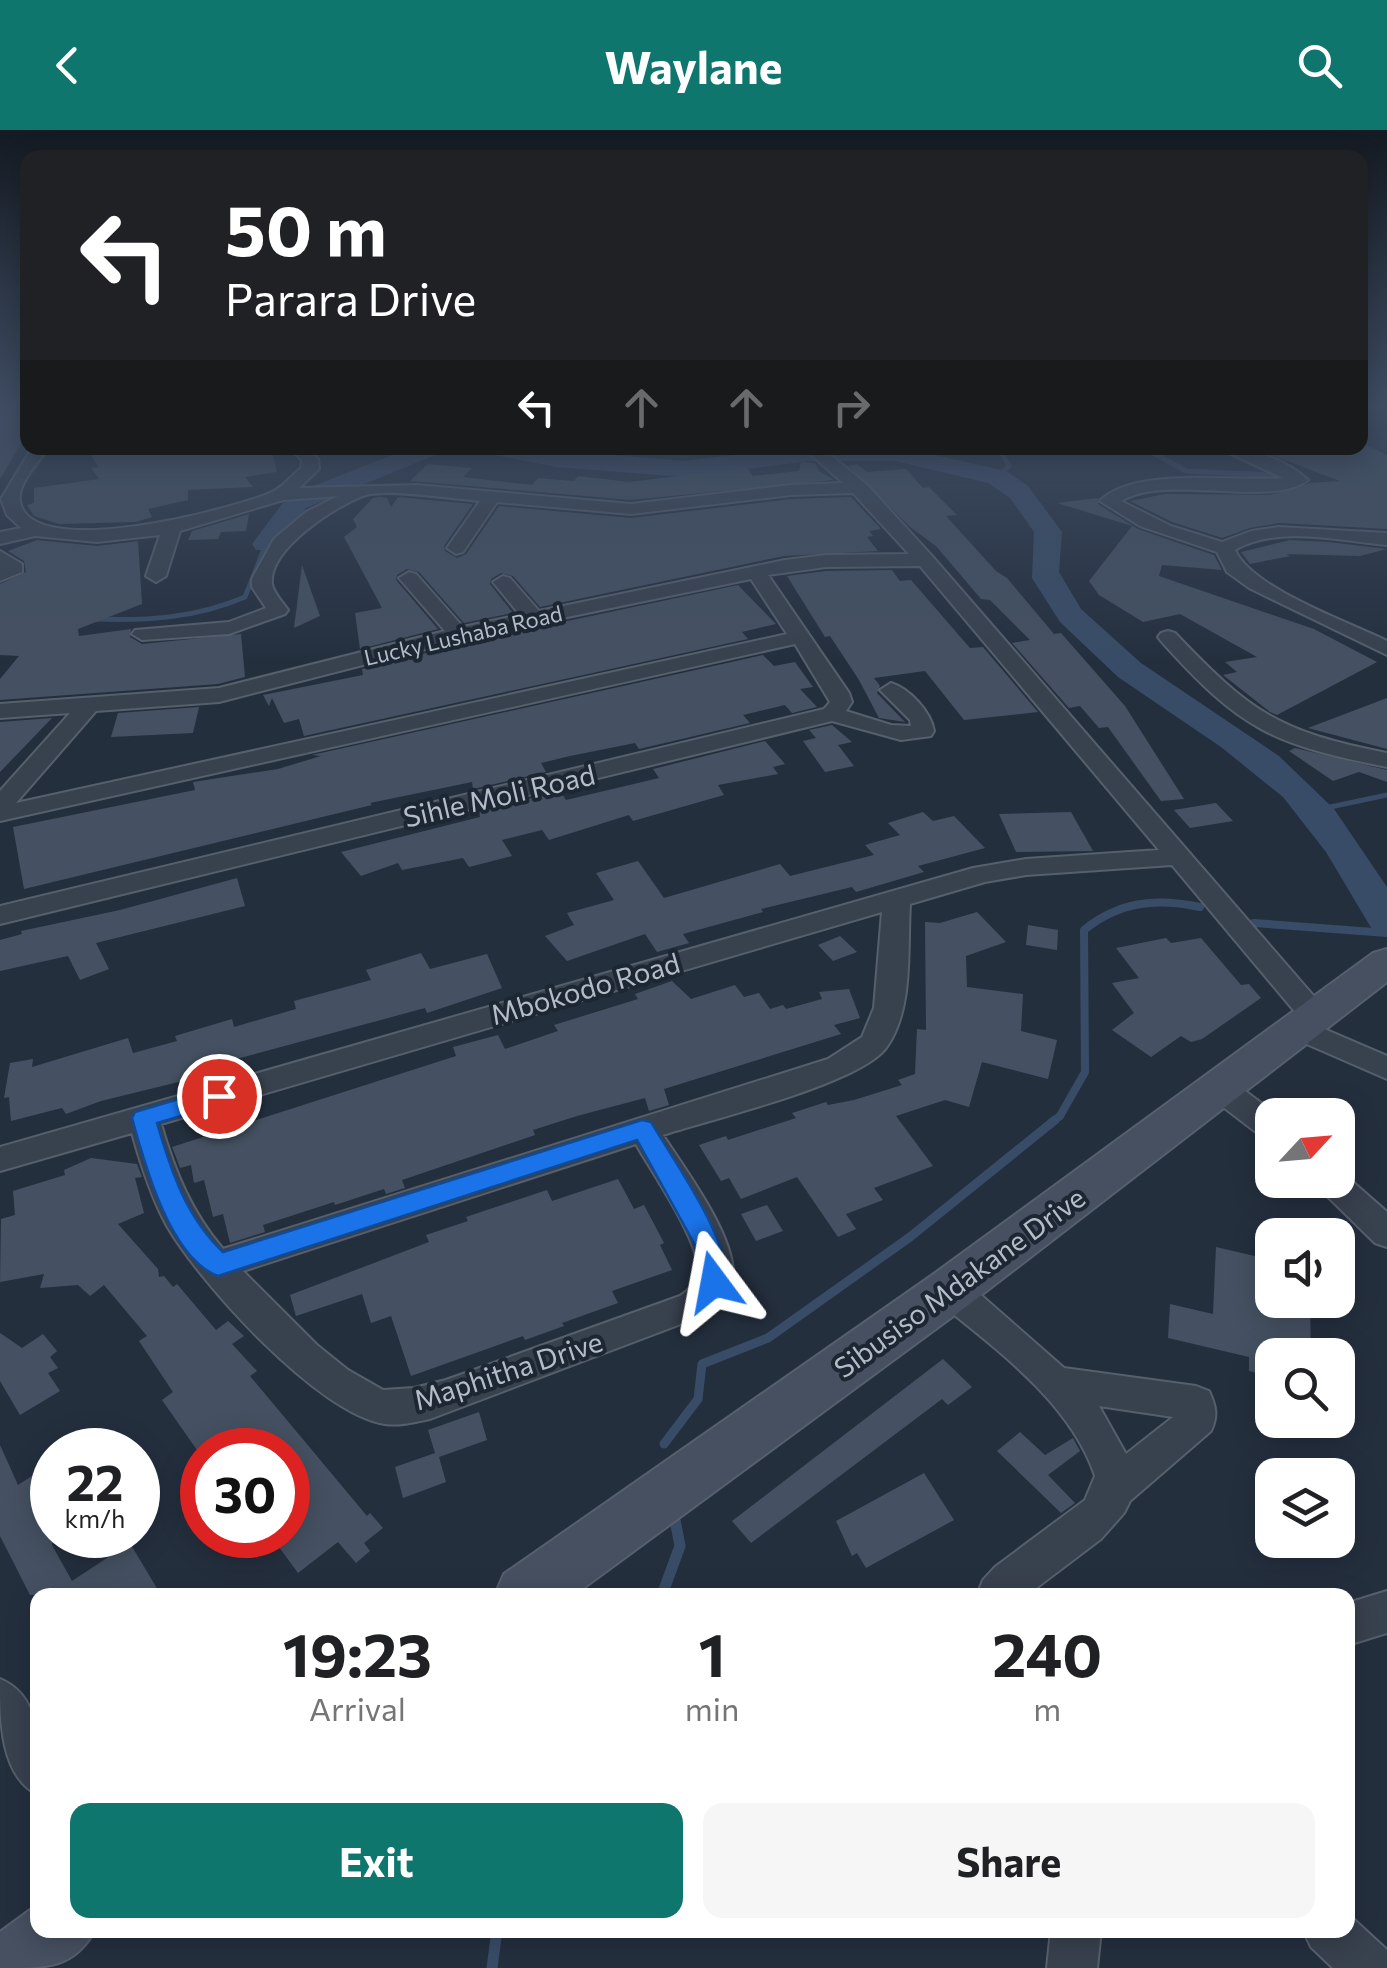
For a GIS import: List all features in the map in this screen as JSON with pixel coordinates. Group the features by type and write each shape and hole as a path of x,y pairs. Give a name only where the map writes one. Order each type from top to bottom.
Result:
{"street":[{"path":"14,490 10,499 16,515 35,530"},
{"path":"287,495 292,490"},
{"path":"0,538 35,530 114,536 172,528 287,495 365,490 631,509 799,490"},
{"path":"142,634 230,629 261,620 278,610 262,587 262,580 282,539 312,516 365,490"},
{"path":"862,490 1178,857 1305,1022 1387,1068"},
{"path":"1141,490 1109,501 1134,518 1196,543 1226,548 1242,538 1263,534 1387,540"},
{"path":"456,548 492,497"},
{"path":"156,576 172,528"},
{"path":"1226,548 1234,568 1256,584 1387,649"},
{"path":"0,557 15,568 0,575"},
{"name":"Lucky Lushaba Road","path":"0,711 219,695 458,634 756,572 826,561 926,560"},
{"path":"756,572 838,693 840,702 832,714 862,720 894,734 923,731 921,718 891,690"},
{"path":"409,578 458,634"},
{"path":"503,582 534,618"},
{"path":"0,814 800,637"},
{"path":"1168,637 1262,723 1296,737 1387,760"},
{"path":"0,806 88,706"},
{"name":"Sihle Moli Road","path":"0,915 832,714"},
{"name":"Mbokodo Road","path":"0,1159 896,897 1003,870 1178,857"},
{"path":"218,1265 839,1067 874,1043 890,1008 896,897"},
{"name":"Sibusiso Mdakane Drive","path":"535,1588 950,1291 1387,962"},
{"path":"1221,1089 1255,1115"},
{"name":"Maphitha Drive","path":"144,1118 159,1171 197,1244 313,1366 349,1394 381,1407 424,1402 693,1307 707,1295 715,1268 708,1244 642,1129"},
{"path":"1351,1198 1387,1233"},
{"path":"950,1291 1075,1404 1108,1447 1117,1474 1109,1502 1006,1588"},
{"path":"1053,1383 1196,1403 1198,1419 1114,1488"},
{"path":"1355,1622 1387,1612"},
{"path":"0,1701 30,1757"},
{"path":"11,1968 50,1938"},
{"path":"1072,1968 1075,1938"},
{"path":"1337,1938 1370,1968"}],"building":[{"path":"34,490 193,490 188,490 188,500 148,509 152,517 136,522 59,524 34,516 27,505 34,503"},
{"path":"512,490 735,490 631,500"},
{"path":"873,490 932,490 957,515 946,516 1007,578 1054,634 1061,633 1125,706 1184,799 1161,801 1108,727 1099,728 1080,706 1069,708 1012,643 1030,640 990,600 981,599 936,546 910,527"},
{"path":"1287,490 1387,490 1387,529 1279,523 1222,538 1172,522 1130,501 1165,494 1270,495"},
{"path":"398,497 473,504 444,546 457,558 466,554 499,506 631,518 791,499 851,497 881,529 869,531 873,536 867,537 878,551 784,556 540,607 513,576 501,573 490,584 513,613 464,623 419,572 407,569 396,580 438,629 360,649 355,613 382,608 344,537 357,527 353,519 373,498 387,498 391,507"},
{"path":"1098,498 1098,504 1138,529 1214,555 1222,570 1162,565 1159,576 1314,629 1377,662 1277,715 1270,712 1223,675 1237,672 1225,662 1257,657 1180,614 1143,622 1099,595 1089,581 1132,526 1057,503"},
{"path":"249,514 246,531 221,532 218,539 188,540 192,531"},
{"path":"37,540 97,546 138,541 142,604 78,629 79,636 131,629 130,637 142,644 241,634 245,677 218,684 0,700 0,679 19,656 0,655 0,584 26,572 24,561 8,551"},
{"path":"1290,540 1387,549 1360,556 1286,554 1290,556 1250,564 1241,552"},
{"path":"302,565 320,616 294,628"},
{"path":"892,570 900,581 911,580 970,648 983,647 1038,712 964,720 925,671 874,678 880,686 877,693 905,722 879,718 859,680 830,636 825,637 787,576"},
{"path":"738,585 776,624 742,632 748,639 304,736 299,719 284,723 272,698 269,706 263,695 363,675 362,669 477,640"},
{"path":"763,655 774,666 795,662 813,687 800,689 817,707 792,713 785,705 743,715 750,723 639,749 635,743 570,756 541,763 546,772 473,789 472,782 370,803 24,889 13,827 195,790 193,782 278,769 321,756 312,755"},
{"path":"1387,698 1387,749 1308,728"},
{"path":"199,707 193,733 111,737 118,713"},
{"path":"52,718 27,744 0,772 0,722"},
{"path":"832,725 852,742 838,745 854,766 825,772 803,741 816,738 809,730"},
{"path":"765,741 785,764 773,767 778,774 718,785 724,795 633,821 629,815 549,840 542,830 502,840 512,856 469,867 463,858 402,870 398,863 361,876 341,852 480,817 479,811 560,791 566,800 659,778 653,769"},
{"path":"1295,748 1387,770 1387,782 1359,772 1333,781 1289,751"},
{"path":"1216,803 1233,821 1190,828 1174,810"},
{"path":"923,812 933,821 954,816 985,848 918,866 924,872 856,892 852,887 761,909 763,912 683,934 689,943 657,952 645,934 567,961 545,936 574,925 567,913 614,900 596,873 638,861 664,898 780,864 790,876 874,855 865,845 900,835 888,823"},
{"path":"1071,812 1093,851 1016,852 999,814"},
{"path":"237,878 245,906 96,943 109,969 80,980 68,956 0,971 0,940 22,934 21,931 120,910"},
{"path":"977,912 1006,942 966,956 967,987 1023,994 1021,1031 1057,1040 1048,1079 982,1062 969,1107 945,1100 896,1116 933,1166 874,1188 883,1200 846,1214 856,1229 838,1237 797,1177 741,1199 729,1178 721,1181 699,1145 796,1118 792,1113 826,1102 828,1105 854,1100 902,1085 898,1080 915,1074 917,1029 926,1030 925,922 940,923"},
{"path":"1028,925 1058,930 1057,950 1026,945"},
{"path":"840,936 857,952 833,961 818,945"},
{"path":"1166,938 1171,943 1201,938 1241,985 1249,984 1261,998 1202,1039 1191,1042 1181,1036 1151,1057 1112,1030 1134,1013 1112,983 1139,978 1116,948"},
{"path":"421,953 430,969 487,954 502,988 427,1013 425,1008 218,1064 210,1067 211,1074 101,1101 66,1114 62,1108 11,1121 9,1097 4,1098 10,1063 33,1059 32,1067 128,1038 133,1053 232,1019 234,1027 296,1009 294,1001 371,980 366,970"},
{"path":"672,981 691,999 735,985 744,997 759,993 770,1009 783,1005 786,1009 822,999 819,992 849,989 860,1018 834,1025 841,1034 664,1089 669,1105 649,1111 645,1098 577,1116 533,1130 535,1135 402,1180 405,1188 386,1194 384,1189 335,1205 334,1202 263,1225 265,1232 230,1243 223,1214 213,1217 204,1180 194,1183 191,1165 180,1168 172,1147 456,1056 453,1047 498,1035 505,1049 558,1031 554,1025 638,999 635,994"},
{"path":"91,1158 137,1164 142,1177 135,1178 144,1213 118,1224 158,1269 159,1277 164,1276 173,1287 177,1284 216,1330 228,1321 244,1336 232,1344 257,1371 250,1376 293,1428 182,1428 162,1400 173,1392 139,1341 147,1336 104,1285 90,1296 78,1285 40,1288 44,1274 0,1282 1,1219 15,1215 13,1191 65,1175 64,1170"},
{"path":"618,1179 634,1209 644,1205 664,1243 660,1245 672,1270 612,1291 618,1303 562,1323 564,1326 525,1340 523,1336 411,1376 391,1316 371,1323 362,1294 296,1316 290,1295 429,1242 426,1235 468,1221 466,1217 547,1190 552,1201"},
{"path":"767,1205 783,1231 756,1241 741,1214"},
{"path":"1216,1247 1255,1256 1255,1318 1310,1318 1311,1338 1255,1338 1255,1373 1249,1371 1249,1357 1168,1338 1170,1304 1213,1314"},
{"path":"0,1333 22,1348 43,1334 57,1351 50,1357 58,1368 48,1373 60,1391 20,1415 0,1381"},
{"path":"943,1359 972,1387 948,1405 942,1399 751,1543 732,1521"},
{"path":"479,1412 487,1440 439,1457 446,1482 403,1498 395,1467 435,1453 428,1430"},
{"path":"1020,1432 1045,1455 1073,1438 1080,1451 1048,1475 1075,1503 1061,1513 997,1451"},
{"path":"0,1445 18,1485 30,1477 30,1558 59,1558 72,1581 107,1558 139,1558 157,1588 30,1588 30,1595 0,1536"},
{"path":"310,1448 367,1516 370,1513 383,1528 364,1543 370,1551 356,1563 338,1542 298,1573 287,1558 310,1558"},
{"path":"924,1473 954,1520 866,1568 857,1553 852,1556 836,1521"}],"waterway":[{"path":"266,544 297,502 327,490"},
{"path":"1016,490 1048,532 1046,578 1070,616 1129,670 1234,740 1296,789 1345,852 1387,922"},
{"path":"94,619 171,617 245,597 266,544"},
{"path":"1316,810 1387,795"},
{"path":"1051,1123 1060,1116 1085,1072 1084,930 1111,913 1139,904 1200,907"},
{"path":"1254,923 1387,933"},
{"path":"664,1444 698,1399 702,1364 768,1338 910,1237 1055,1120"},
{"path":"665,1588 680,1546 675,1520"},
{"path":"492,1968 496,1938"}],"route":[{"path":"219,1096 144,1118 159,1171 179,1215 197,1244 218,1265 642,1129 708,1244 715,1268 714,1282"}]}
